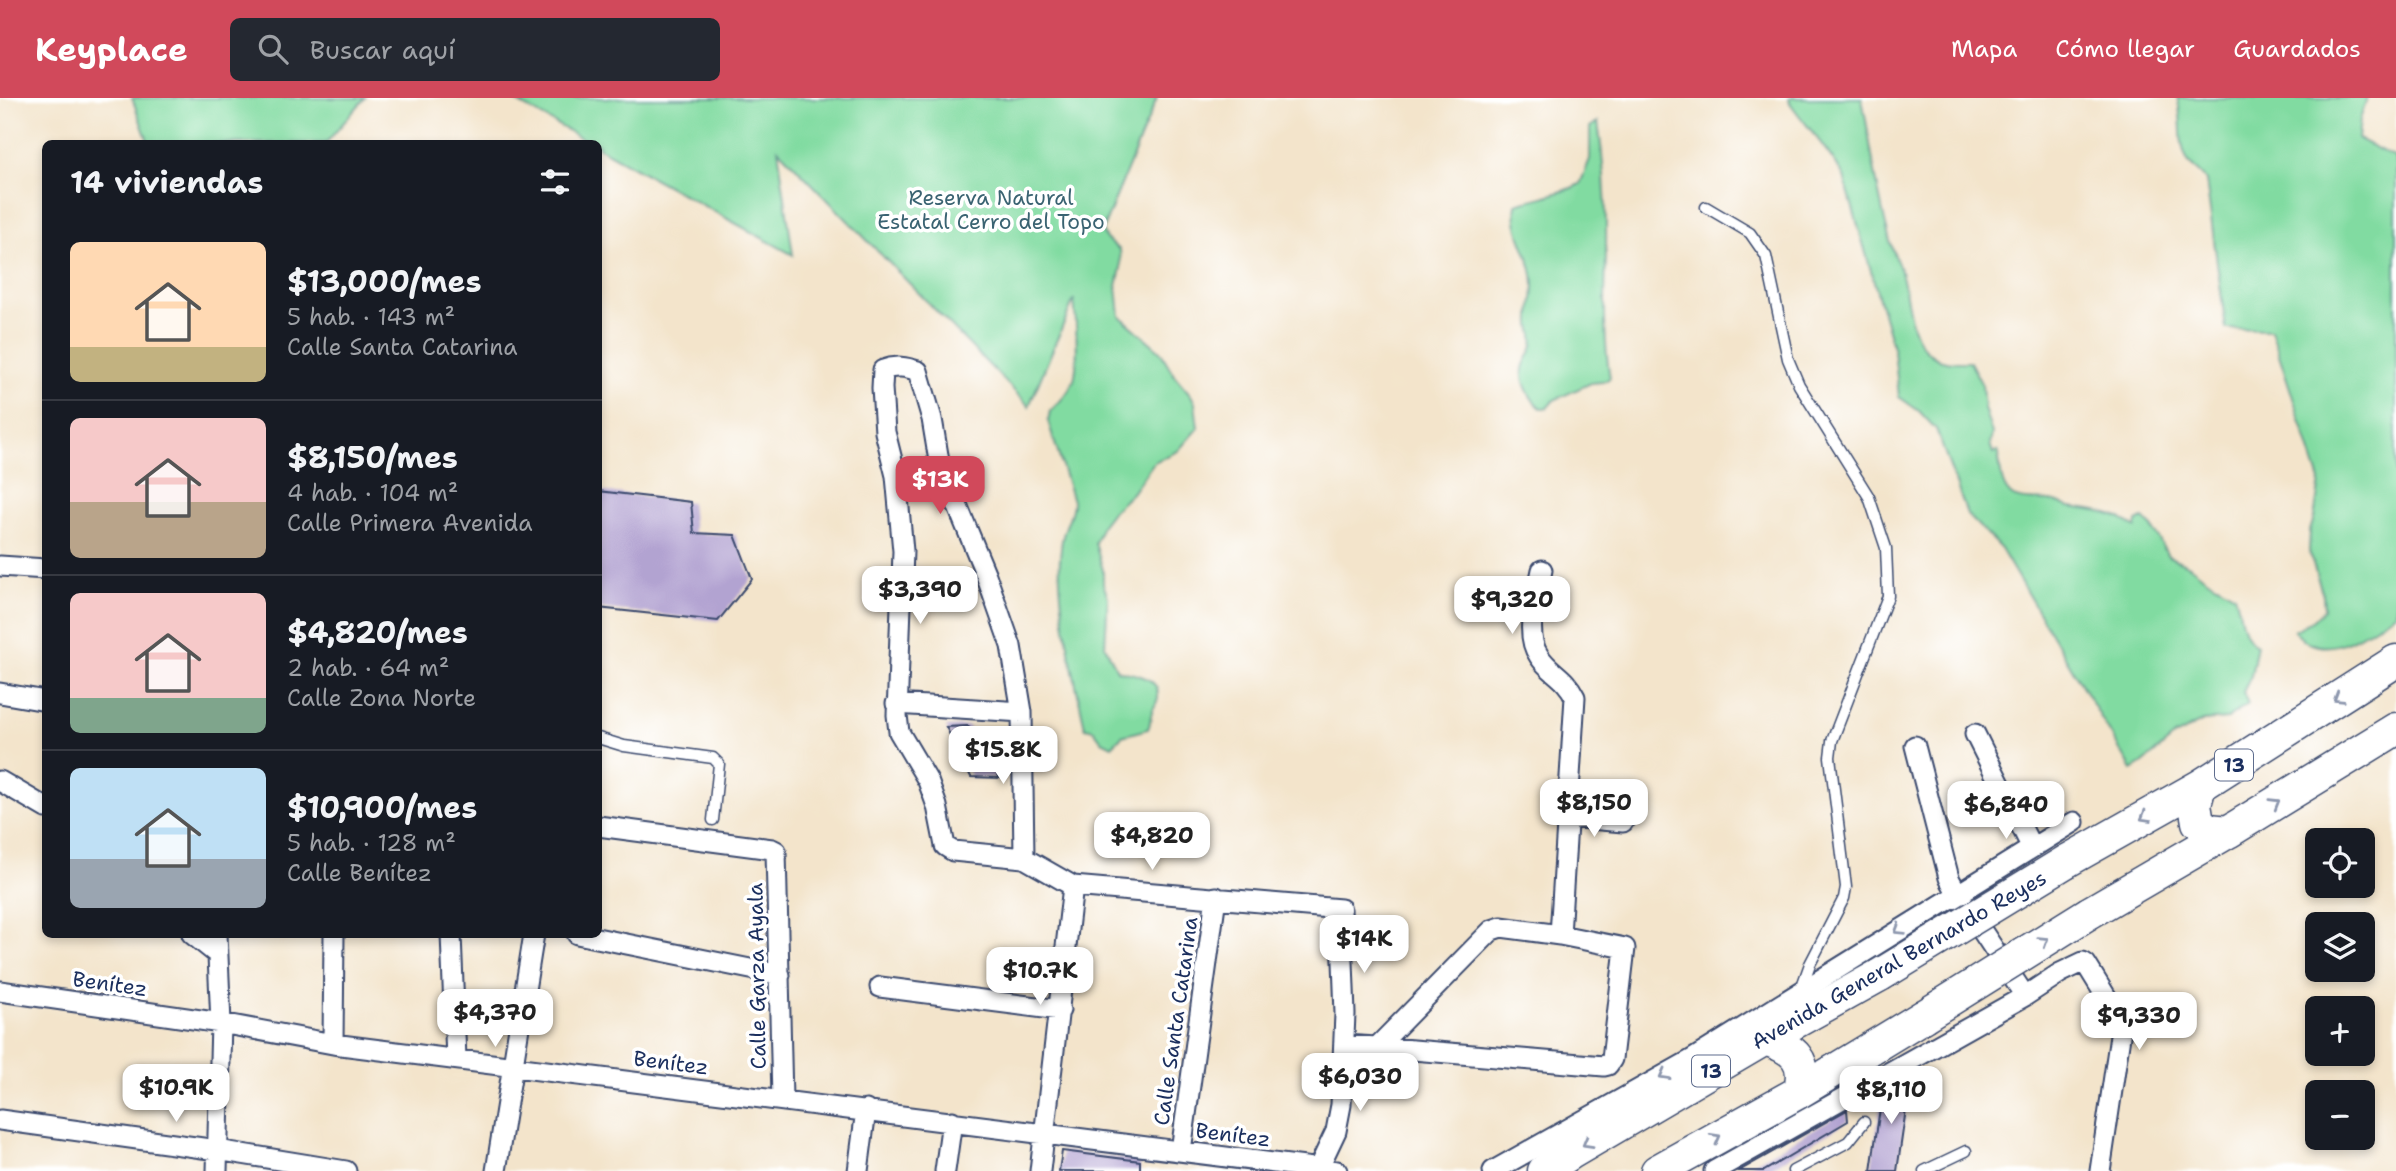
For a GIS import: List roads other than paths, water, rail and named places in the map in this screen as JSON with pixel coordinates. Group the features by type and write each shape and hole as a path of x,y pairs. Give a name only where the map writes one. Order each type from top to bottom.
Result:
{"main road":[{"name":"Avenida General Bernardo Reyes","path":"1544,1171 1696,1068 1765,1039 1802,1005 1880,975 2067,861 2200,786 2396,661"},
{"name":"13","path":"1657,1171 1799,1092 2396,729"},
{"path":"2200,786 2195,804 2198,822 2209,830 2228,832"},
{"path":"1765,1039 1790,1049 1798,1058 1802,1069 1799,1092"}],"street":[{"path":"1024,858 1022,712 1011,646 986,575 939,461 932,419 918,371 903,366 884,370 882,388 885,432 896,476 903,551 896,704 899,732 928,781 937,806 944,846 953,850 1024,858 1073,886 1341,909 1344,1045 1339,1119 1324,1170"},
{"path":"0,566 42,569"},
{"path":"1542,570 1531,630 1532,641 1539,657 1562,677 1575,697 1560,934"},
{"path":"0,693 42,700"},
{"path":"896,704 1022,712"},
{"path":"1975,734 2032,848"},
{"path":"1914,746 1949,877 2025,996"},
{"path":"0,781 42,806"},
{"path":"1568,817 1623,822"},
{"path":"1493,1171 1696,1068 1802,1005 1957,893 2074,822"},
{"name":"Calle Garza Ayala","path":"602,827 776,851 782,1100"},
{"path":"1040,1171 1073,886"},
{"name":"Calle Santa Catarina","path":"1181,1151 1216,897"},
{"path":"1344,1045 1604,1066 1609,1064 1625,948 1560,934 1500,927 1492,930 1377,1047"},
{"path":"334,938 334,1044"},
{"path":"451,938 456,1059"},
{"path":"496,1171 533,938"},
{"path":"597,938 780,975"},
{"path":"217,944 221,1023 217,1171"},
{"path":"1721,1169 2083,962 2118,1016 2121,1029 2100,1171"},
{"path":"880,987 1060,1010"},
{"name":"Benítez","path":"0,991 221,1023 334,1044 1324,1170"},
{"path":"858,1171 866,1110"},
{"path":"0,1120 346,1171"},
{"path":"945,1171 952,1121"}],"lane":[{"path":"1706,207 1750,233 1766,256 1788,359 1799,385 1868,497 1886,548 1888,596 1832,741 1830,757 1846,887 1844,898 1810,964 1802,1005"},
{"path":"602,739 624,746 713,758 719,764 713,820"},
{"path":"1793,1171 1848,1142 1864,1122"},
{"path":"1924,1171 1966,1151"}],"park label":[{"name":"Reserva Natural Estatal Cerro del Topo","path":"991,210"}]}
